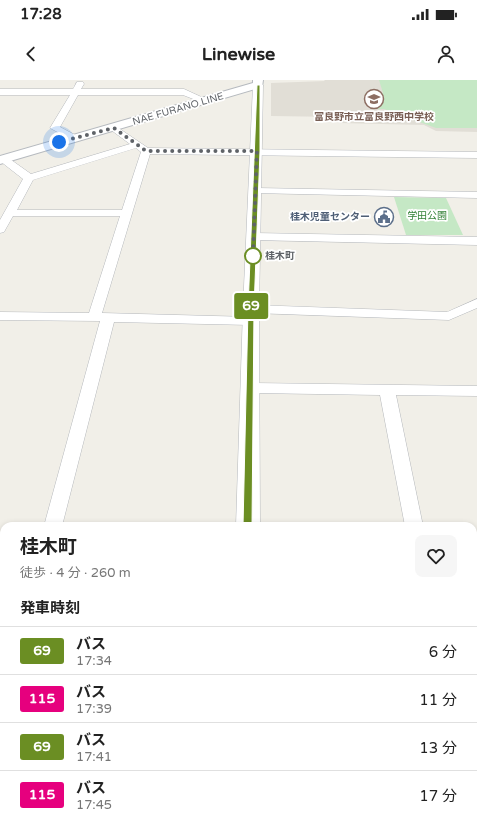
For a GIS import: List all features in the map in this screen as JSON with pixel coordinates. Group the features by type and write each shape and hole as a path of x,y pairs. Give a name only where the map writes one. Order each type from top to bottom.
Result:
{"main road":[{"name":"NAE FURANO LINE","path":"1,160 206,101 258,83"}],"street":[{"path":"74,138 55,128 82,80"},
{"path":"248,522 251,315 256,191 258,83"},
{"path":"0,92 184,92 206,101"},
{"path":"114,128 141,148"},
{"path":"54,522 141,148"},
{"path":"0,230 29,178 141,148 477,155"},
{"path":"1,160 29,178"},
{"path":"256,191 477,195"},
{"path":"10,213 126,213"},
{"path":"253,237 477,241"},
{"path":"449,316 477,303"},
{"path":"0,316 101,317 251,315 477,317"},
{"path":"250,388 477,391"},
{"path":"387,390 413,522"}],"shaded area":[{"name":"富良野市立富良野西中学校","path":"324,80 477,80 477,132 436,131 424,125 339,123 338,117 271,116 271,83 325,81"}],"green space":[{"path":"379,80 477,80 477,128 436,128 384,109 371,109 365,93 383,93"},
{"name":"学田公園","path":"394,197 446,198 463,235 406,235"}],"bus line":[{"name":"69","path":"248,522 251,309 258,85"}],"place":[{"name":"富良野市立富良野西中学校","path":"374,99"},
{"name":"桂木児童センター","path":"384,217"},
{"name":"桂木町","path":"253,256"}],"route":[{"path":"59,142 114,128 146,151 257,151 253,256"}]}
